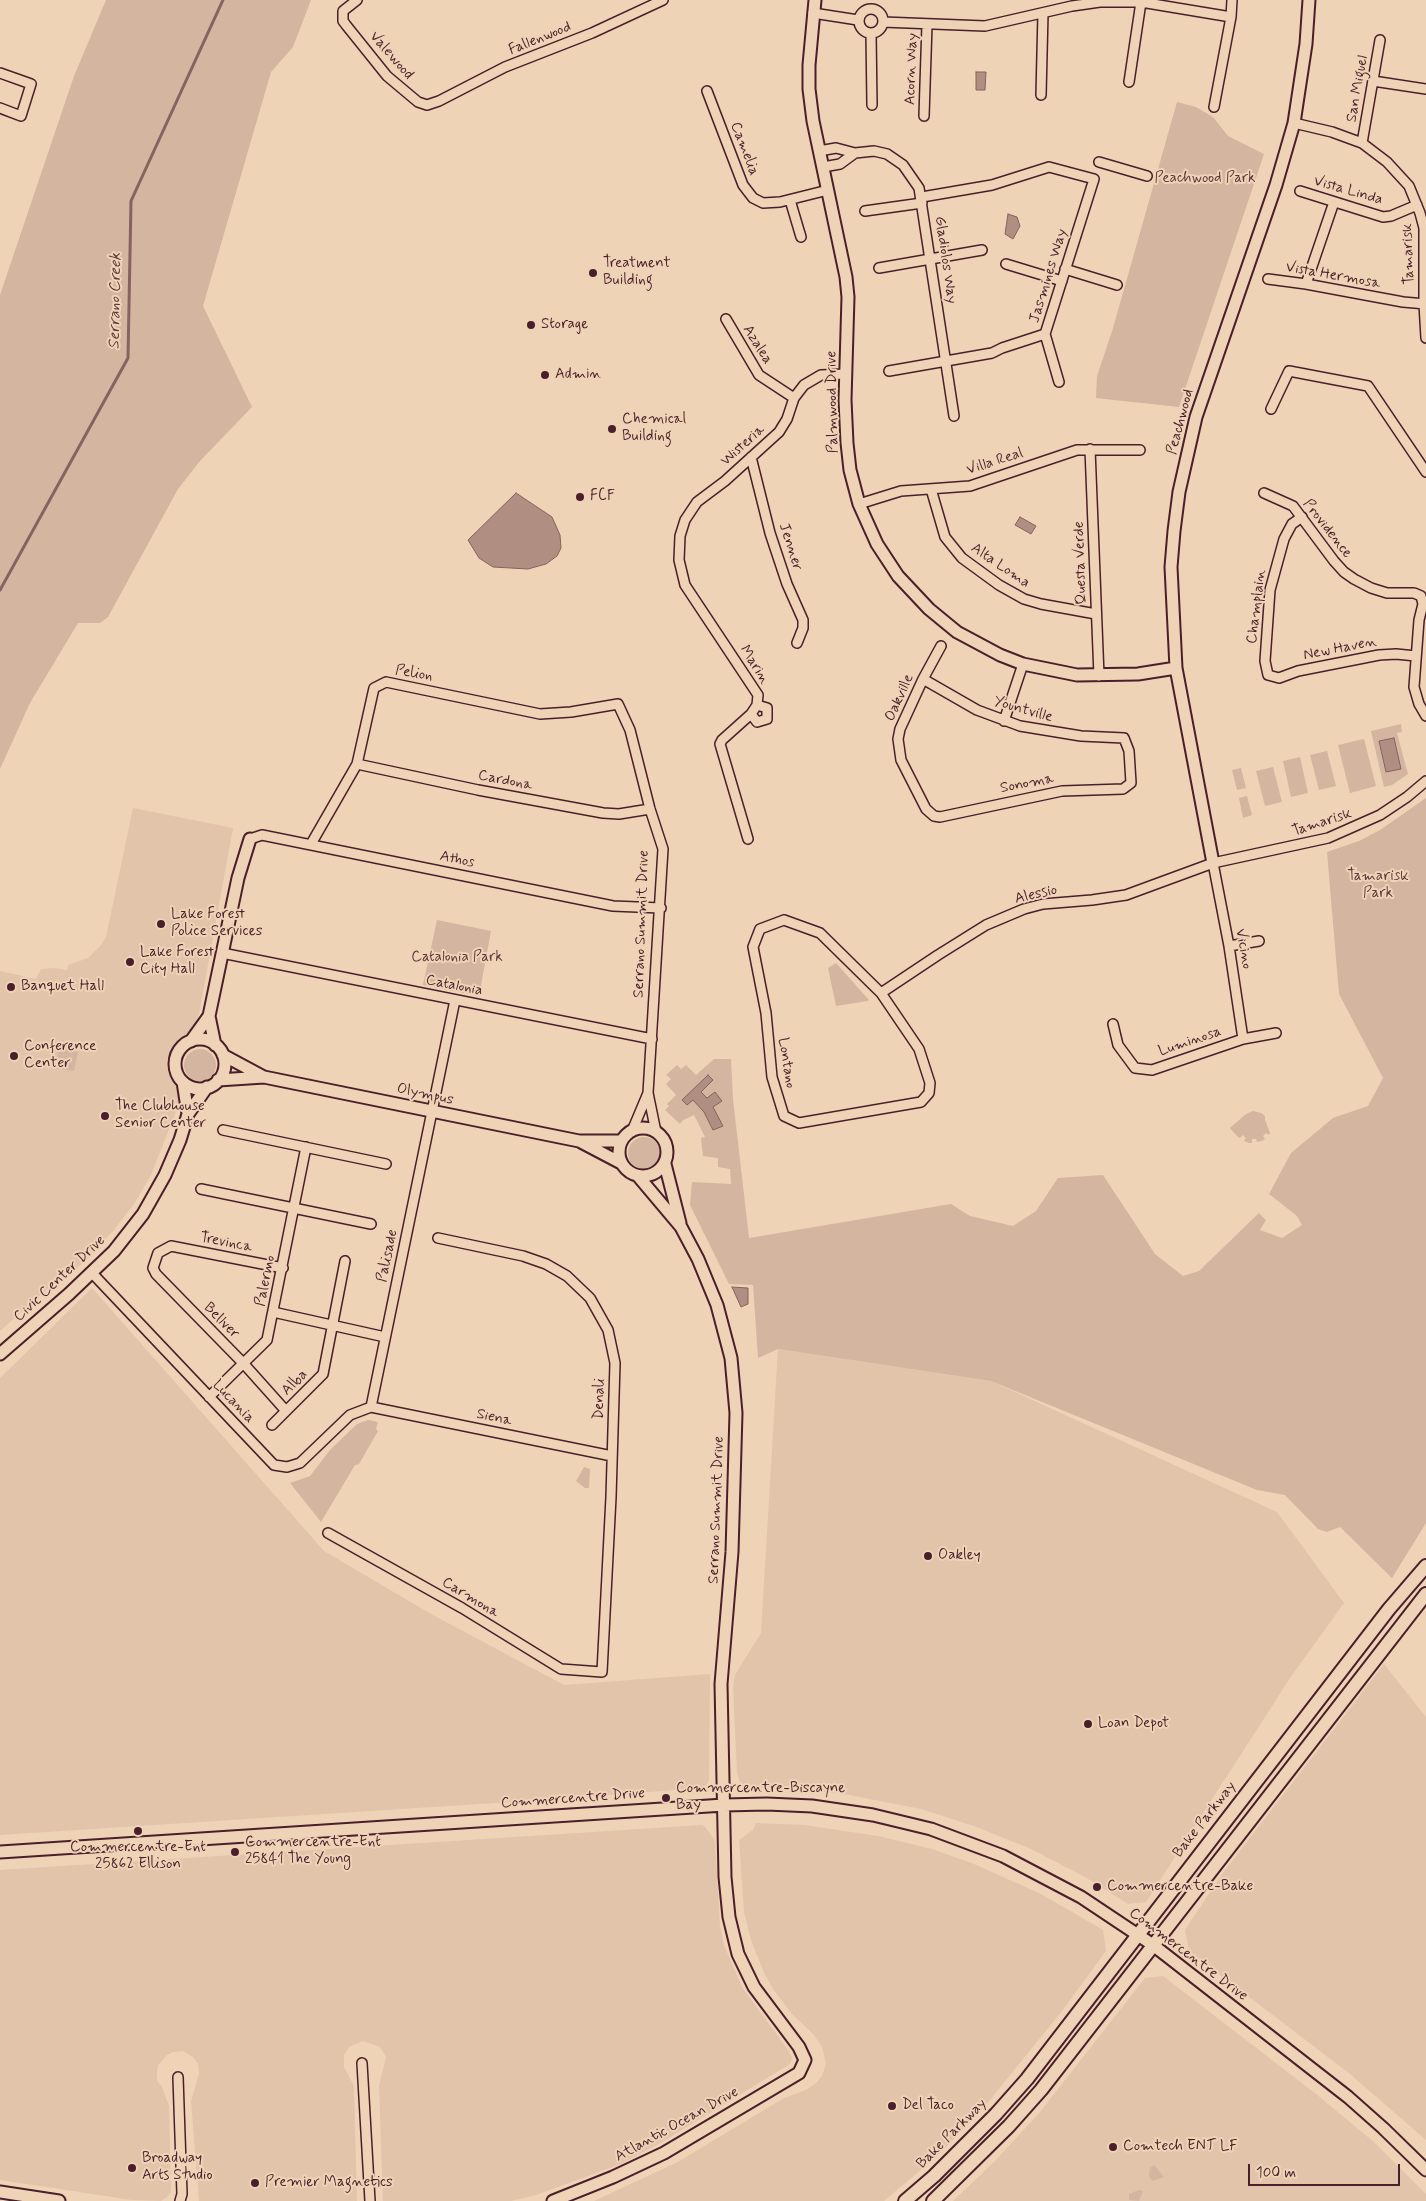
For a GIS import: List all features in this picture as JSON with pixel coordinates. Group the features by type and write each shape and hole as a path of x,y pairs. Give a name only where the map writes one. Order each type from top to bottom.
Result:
{"main road":[{"name":"Bake Parkway","path":"905,2201 941,2169 996,2114 1027,2079 1389,1609 1426,1566"},
{"path":"933,2201 1009,2126 1041,2090 1426,1594"}],"street":[{"name":"Valewood","path":"357,0 343,11 342,16 346,25 387,76 418,102 427,105"},
{"name":"Fallenwood","path":"427,105 439,101 505,67 592,33 663,0"},
{"name":"Palmwood Drive","path":"815,0 809,89 819,151 844,258 848,297 846,443 850,470 859,504 870,529 903,582 928,609 957,632 979,645 1023,664 1060,673 1099,676 1138,674 1176,668"},
{"path":"874,10 878,0"},
{"path":"1214,107 1231,17 1232,0"},
{"name":"Peachwood","path":"1213,863 1176,668 1171,567 1182,476 1196,417 1276,185 1294,123 1306,44 1309,0"},
{"path":"883,22 985,26 1100,2 1141,2 1231,17"},
{"path":"1129,82 1141,2"},
{"path":"874,10 881,14 883,22 878,31 871,34 863,31 858,20 864,11 874,10"},
{"path":"813,12 858,20"},
{"path":"1041,95 1043,13"},
{"name":"Acorn Way","path":"924,116 927,24"},
{"path":"871,34 872,105"},
{"name":"San Miguel","path":"1362,143 1380,40"},
{"path":"0,73 31,84 21,116 0,108"},
{"path":"1373,81 1426,89"},
{"name":"Camelia","path":"708,91 745,189 753,198 764,203 790,200 828,190"},
{"name":"Tamarisk","path":"1294,123 1332,132 1362,143 1396,171 1409,186 1424,228 1426,338"},
{"name":"Gladiolos Way","path":"819,151 836,148 855,153 874,151 894,157 915,180 922,200 954,416"},
{"name":"Gladiolos Way","path":"823,167 840,164 855,153"},
{"path":"1099,162 1147,176"},
{"name":"Jasmines Way","path":"922,200 992,186 1049,167 1094,179 1045,334 1059,382"},
{"name":"Vista Linda","path":"1300,191 1383,217 1392,216 1417,205"},
{"path":"790,200 801,237"},
{"path":"866,212 922,200"},
{"path":"1306,284 1334,202"},
{"path":"879,268 982,250"},
{"path":"1006,264 1062,281"},
{"path":"1065,269 1117,285"},
{"name":"Vista Hermosa","path":"1268,279 1425,304"},
{"name":"Azalea","path":"726,319 759,375 794,398"},
{"path":"889,371 992,353 1045,334"},
{"path":"1271,408 1289,371 1368,386 1426,472"},
{"name":"Wisteria","path":"679,560 680,536 690,510 697,502 725,481 780,432 787,420 794,398 812,378 821,375 846,374"},
{"name":"Villa Real","path":"859,504 901,491 970,486 1065,454 1090,449 1140,450"},
{"name":"Questa Verde","path":"1090,449 1099,676"},
{"name":"Jenner","path":"751,457 770,533 787,584 803,620 803,628 797,643"},
{"name":"Alta Loma","path":"930,489 945,537 962,558 999,585 1024,599 1096,614"},
{"name":"Providence","path":"1264,493 1287,502 1302,517 1334,561 1354,579 1371,588 1387,593 1414,593 1421,596 1423,604 1416,656 1415,695 1426,716"},
{"name":"Champlain","path":"1271,676 1266,670 1265,661 1270,590 1284,539 1292,524 1302,517"},
{"name":"Marin","path":"679,560 685,584 758,695 757,705 751,714 720,744 748,839"},
{"name":"Oakville","path":"934,816 926,809 901,760 898,748 900,730 923,679 941,646"},
{"name":"New Haven","path":"1271,676 1279,678 1298,671 1379,655 1416,656"},
{"path":"1004,721 1023,664"},
{"name":"Yountville","path":"923,679 977,710 1004,721 1053,733 1124,738 1128,744 1132,769 1131,783 1127,787"},
{"name":"Pelion","path":"311,844 356,764 374,688 386,682 540,714 572,712 618,704"},
{"name":"Serrano Summit Drive","path":"618,704 630,730 650,809 663,849 648,1093 656,1132 665,1141 668,1149 665,1164 681,1227"},
{"path":"751,714 757,722 767,718 767,708 757,705"},
{"name":"Cardona","path":"356,764 478,790 603,813 619,814 650,809"},
{"name":"Tamarisk","path":"1213,863 1311,843 1346,832 1394,807 1426,781"},
{"name":"Sonoma","path":"934,816 940,817 1062,791 1127,787"},
{"name":"Athos","path":"250,839 262,835 613,906 660,908"},
{"name":"Civic Center Drive","path":"223,1055 215,1045 209,1016 238,878 250,839"},
{"name":"Vicino","path":"1213,863 1229,946 1243,1039"},
{"name":"Alessio","path":"881,993 986,925 1024,909 1043,904 1126,895 1213,863"},
{"name":"Lontano","path":"784,920 820,934 881,993 919,1050 930,1083 929,1093 921,1102 798,1123 784,1116 772,1077 766,1013 753,948 760,929 784,920"},
{"path":"1229,946 1258,941"},
{"name":"Catalonia","path":"222,953 652,1039"},
{"name":"Palisade","path":"371,1407 455,1000"},
{"name":"Civic Center Drive","path":"188,1114 183,1082 177,1072 176,1059 178,1051 191,1040 209,1016"},
{"name":"Luminosa","path":"1113,1024 1118,1045 1135,1068 1152,1070 1243,1039 1276,1033"},
{"path":"191,1040 208,1040 215,1045"},
{"path":"218,1080 224,1068 223,1055"},
{"name":"Olympus","path":"223,1055 264,1077"},
{"name":"Olympus","path":"218,1080 264,1077 579,1141 621,1141"},
{"name":"Civic Center Drive","path":"0,1354 92,1273 114,1251 142,1214 165,1175 180,1140 188,1114 207,1087 218,1080"},
{"path":"183,1082 199,1088 207,1087"},
{"name":"Serrano Summit Drive","path":"621,1141 632,1131 648,1093"},
{"path":"632,1131 646,1128 656,1132"},
{"path":"222,1130 386,1164"},
{"name":"Olympus","path":"579,1141 621,1163"},
{"path":"621,1141 619,1148 621,1163"},
{"name":"Palermo","path":"209,1398 267,1340 306,1147"},
{"name":"Serrano Summit Drive","path":"621,1163 631,1174 638,1176 681,1227 698,1259 717,1305 731,1358 736,1413 732,1552 721,1684 729,1917 738,1954 754,1987 799,2047 805,2060"},
{"path":"638,1176 653,1175 665,1164"},
{"path":"201,1189 371,1224"},
{"name":"Denali","path":"438,1238 523,1256 546,1264 566,1276 590,1298 604,1321 613,1348 615,1363 602,1672"},
{"name":"Trevinca","path":"164,1248 171,1246 283,1268"},
{"name":"Bellver","path":"164,1248 155,1258 153,1268 156,1274 244,1364 286,1411"},
{"name":"Alba","path":"272,1425 323,1374 345,1261"},
{"name":"Lucania","path":"92,1273 274,1465 287,1467 300,1463 350,1415 371,1407"},
{"path":"273,1312 385,1337"},
{"name":"Siena","path":"371,1407 612,1456"},
{"name":"Carmona","path":"328,1533 462,1608 562,1669 602,1672"},
{"name":"Commercentre Drive","path":"0,1852 724,1805 812,1806 873,1815 931,1829 1003,1856 1081,1896 1153,1945 1362,2108 1426,2170"},
{"name":"Atlantic Ocean Drive","path":"553,2201 613,2178 664,2153 798,2072 805,2060"},
{"path":"362,2063 370,2201"},
{"path":"178,2077 182,2194 180,2201"},
{"path":"0,2192 59,2201"}],"shaded area":[{"path":"976,72 986,72 985,90 976,90"},
{"path":"1008,214 1017,217 1020,226 1013,239 1005,234"},
{"path":"516,493 552,517 560,535 561,548 557,556 546,564 528,569 493,567 479,558 468,540"},
{"path":"1020,517 1036,526 1031,534 1015,525"},
{"path":"1394,738 1401,769 1386,772 1379,741"},
{"path":"133,808 233,828 199,1014 196,1023 172,1048 169,1065 170,1074 179,1094 179,1104 151,1175 134,1204 113,1231 83,1263 70,1274 68,1271 0,1331 0,971 36,979 41,969 55,968 67,970 68,965 88,958 102,944 106,937"},
{"path":"708,1075 713,1080 701,1092 707,1098 715,1092 722,1101 713,1107 723,1126 713,1130 704,1112 693,1100 687,1105 682,1100"},
{"path":"732,1287 748,1288 748,1304 741,1307"},
{"path":"92,1288 324,1551 431,1614 564,1685 710,1674 709,1780 707,1785 700,1788 572,1798 0,1835 0,1378"},
{"path":"778,1349 991,1381 1277,1512 1344,1603 1290,1678 1146,1902 1128,1904 1085,1877 1031,1849 974,1826 921,1809 839,1793 749,1787 740,1782 737,1773 733,1686 735,1675 761,1633"},
{"path":"1384,1664 1426,1717 1426,2140 1350,2074 1189,1951 1185,1930 1222,1874"},
{"path":"756,1823 804,1825 878,1836 932,1849 974,1864 1041,1894 1103,1930 1106,1951 1062,2011 981,2111 935,2158 884,2201 594,2201 676,2163 784,2098 806,2090 822,2076 826,2064 822,2047 814,2035 792,2014 773,1989 765,1975 751,1940 744,1912 739,1840 753,1830"},
{"path":"702,1825 715,1841 720,1926 724,1945 742,1987 789,2051 792,2058 790,2064 662,2142 618,2165 536,2195 511,2201 383,2201 379,2086 386,2057 380,2047 363,2041 349,2047 344,2055 344,2067 354,2086 357,2201 199,2201 191,2101 199,2074 198,2064 194,2058 183,2051 167,2055 158,2065 157,2072 157,2081 162,2087 169,2106 171,2192 167,2197 161,2201 132,2200 0,2180 0,1870"},
{"path":"1163,1976 1316,2094 1375,2143 1426,2194 1426,2201 953,2201 995,2161 1040,2112 1145,1978"}],"green space":[{"path":"106,0 311,0 293,47 271,72 203,306 252,407 200,461 178,489 108,617 100,623 78,623 30,703 0,769 0,295 74,76"},
{"name":"Peachwood Park","path":"1177,102 1196,107 1213,117 1228,136 1264,154 1179,407 1096,398 1097,376 1113,328"},
{"path":"1401,724 1402,732 1397,733 1408,774 1392,785 1384,787 1371,731"},
{"path":"1364,739 1376,786 1350,793 1338,745"},
{"path":"1327,751 1336,786 1319,790 1310,755"},
{"path":"1300,757 1308,793 1291,797 1283,761"},
{"path":"1273,767 1282,802 1265,806 1256,771"},
{"path":"1241,768 1246,788 1237,790 1232,770"},
{"path":"1247,796 1252,815 1243,818 1239,798"},
{"name":"Tamarisk Park","path":"1426,798 1426,1523 1392,1578 1340,1527 1327,1532 1318,1529 1285,1495 1257,1490 991,1381 778,1349 758,1358 753,1285 729,1284 690,1205 692,1182 731,1184 730,1169 718,1167 718,1158 703,1156 701,1138 705,1137 694,1115 683,1120 680,1124 665,1110 669,1106 667,1104 676,1095 666,1084 671,1079 666,1075 677,1065 681,1069 686,1065 696,1075 714,1059 731,1059 733,1099 749,1238 951,1204 970,1216 1013,1226 1036,1211 1058,1178 1103,1175 1155,1254 1183,1276 1199,1271 1259,1213 1266,1220 1260,1230 1282,1238 1302,1225 1297,1216 1269,1194 1291,1153 1333,1118 1368,1106 1383,1078 1339,994 1327,852 1359,841 1380,830"},
{"name":"Catalonia Park","path":"437,920 491,931 479,996 423,985"},
{"path":"836,963 868,1001 836,1006 828,968"},
{"path":"59,1048 78,1052 74,1071 55,1068"},
{"path":"200,1049 212,1053 216,1065 212,1077 200,1081 188,1077 184,1065 188,1053"},
{"path":"1253,1111 1265,1116 1270,1133 1269,1135 1266,1133 1263,1136 1265,1139 1262,1141 1257,1142 1256,1139 1252,1139 1252,1143 1249,1143 1244,1141 1246,1138 1243,1135 1240,1138 1230,1128 1246,1114"},
{"path":"644,1137 656,1141 660,1153 656,1165 644,1169 632,1165 628,1153 632,1141"},
{"path":"368,1420 378,1422 376,1429 378,1431 321,1522 290,1483 310,1476 330,1450 357,1424"},
{"path":"584,1467 590,1469 589,1488 585,1488 576,1481"},
{"path":"1154,2165 1164,2177 1152,2181 1149,2176 1150,2168"},
{"path":"1139,2190 1143,2191 1139,2201 1129,2200 1129,2194"}],"waterway":[{"name":"Serrano Creek","path":"0,590 128,358 131,201 223,0"}],"place":[{"name":"Treatment Building","path":"593,273"},
{"name":"Storage","path":"531,325"},
{"name":"Admin","path":"545,375"},
{"name":"Chemical Building","path":"612,429"},
{"name":"FCF","path":"580,497"},
{"name":"Lake Forest Police Services","path":"161,924"},
{"name":"Lake Forest City Hall","path":"130,962"},
{"name":"Banquet Hall","path":"11,987"},
{"name":"Conference Center","path":"14,1056"},
{"name":"The Clubhouse Senior Center","path":"105,1116"},
{"name":"Oakley","path":"928,1556"},
{"name":"Loan Depot","path":"1088,1724"},
{"name":"Commercentre-Biscayne Bay","path":"666,1798"},
{"name":"Commercentre-Ent 25862 Ellison","path":"138,1831"},
{"name":"Commercentre-Ent 25841 The Young","path":"235,1852"},
{"name":"Commercentre-Bake","path":"1097,1887"},
{"name":"Del Taco","path":"892,2106"},
{"name":"Comtech ENT LF","path":"1113,2147"},
{"name":"Broadway Arts Studio","path":"132,2168"},
{"name":"Premier Magnetics","path":"255,2183"}]}
